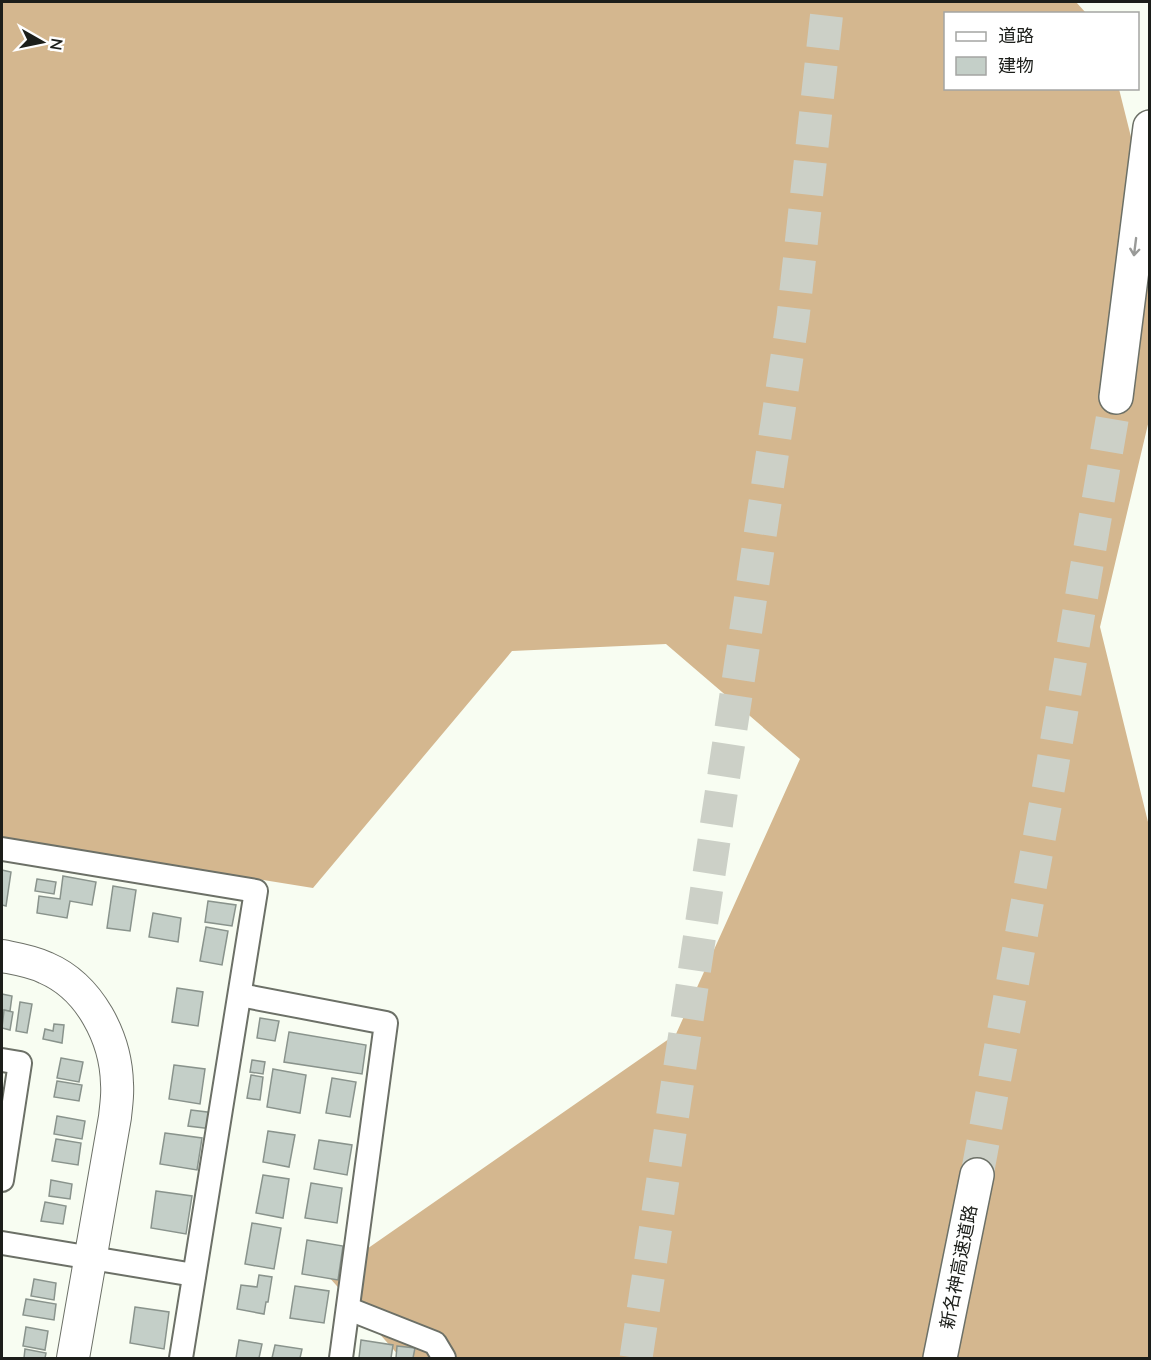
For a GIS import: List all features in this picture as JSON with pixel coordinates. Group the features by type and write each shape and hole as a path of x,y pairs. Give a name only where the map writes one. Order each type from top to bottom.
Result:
{"highway":[{"path":"1116,397 1149,127"},
{"name":"新名神高速道路","path":"940,1359 977,1175"}],"street":[{"path":"2,849 256,891 181,1359"},
{"path":"2,956 26,960 49,969 84,995 96,1012 112,1046 117,1084 115,1117 73,1359"},
{"path":"240,995 386,1023 341,1359"},
{"path":"2,1060 20,1063 2,1180"},
{"path":"2,1243 194,1275"},
{"path":"349,1309 435,1343 444,1359"}],"shaded area":[{"path":"2,2 1076,2 1085,12 944,12 944,90 1119,90 1149,219 1149,420 1100,627 1149,826 1149,1358 401,1358 328,1276 676,1034 800,759 666,644 512,651 313,888 2,838"}],"building":[{"path":"2,870 11,872 6,906 2,905"},
{"path":"63,876 96,882 92,905 70,901 67,918 37,913 39,896 60,899"},
{"path":"37,879 56,882 54,894 35,891"},
{"path":"113,886 136,890 130,931 107,928"},
{"path":"208,901 236,905 232,926 205,922"},
{"path":"153,913 181,918 178,942 149,937"},
{"path":"206,927 228,931 222,965 200,961"},
{"path":"177,988 203,992 198,1026 172,1022"},
{"path":"2,994 12,996 10,1011 2,1010"},
{"path":"20,1002 32,1004 27,1033 16,1031"},
{"path":"4,1010 13,1012 10,1030 2,1028"},
{"path":"260,1018 279,1021 275,1041 257,1038"},
{"path":"54,1024 64,1025 62,1043 43,1039 45,1029 53,1031"},
{"path":"289,1032 366,1045 362,1074 284,1062"},
{"path":"61,1058 83,1062 79,1082 57,1078"},
{"path":"252,1060 265,1062 263,1074 250,1072"},
{"path":"174,1065 205,1069 200,1104 169,1099"},
{"path":"273,1069 306,1075 300,1113 267,1107"},
{"path":"251,1075 263,1077 260,1100 247,1098"},
{"path":"332,1078 356,1082 350,1117 326,1113"},
{"path":"57,1081 82,1085 79,1101 54,1097"},
{"path":"191,1110 215,1113 212,1129 188,1126"},
{"path":"57,1116 85,1121 82,1139 54,1134"},
{"path":"268,1131 295,1135 289,1167 263,1162"},
{"path":"165,1133 202,1138 197,1170 160,1164"},
{"path":"56,1139 81,1143 78,1165 52,1161"},
{"path":"319,1140 352,1145 347,1175 314,1169"},
{"path":"263,1175 289,1179 283,1218 256,1213"},
{"path":"51,1180 72,1184 70,1199 49,1196"},
{"path":"311,1183 342,1188 337,1223 305,1218"},
{"path":"156,1191 192,1196 186,1234 151,1228"},
{"path":"45,1202 66,1206 63,1224 41,1221"},
{"path":"252,1223 281,1228 274,1269 245,1264"},
{"path":"307,1240 343,1246 338,1280 302,1274"},
{"path":"259,1275 272,1277 264,1314 237,1309 241,1285 257,1287"},
{"path":"34,1279 56,1283 54,1300 31,1296"},
{"path":"295,1286 329,1291 324,1323 290,1318"},
{"path":"26,1299 56,1304 54,1320 23,1315"},
{"path":"135,1307 169,1312 164,1349 130,1343"},
{"path":"26,1327 48,1331 45,1350 23,1346"},
{"path":"239,1340 262,1344 259,1358 236,1358"},
{"path":"361,1340 393,1345 391,1358 359,1358"},
{"path":"275,1345 302,1349 300,1358 272,1358"},
{"path":"397,1346 415,1348 413,1358 396,1358"},
{"path":"25,1349 46,1353 45,1358 24,1358"}],"tunnel":[{"path":"636,1358 793,317 828,2"},
{"path":"977,1175 1049,785 1116,397"}]}
